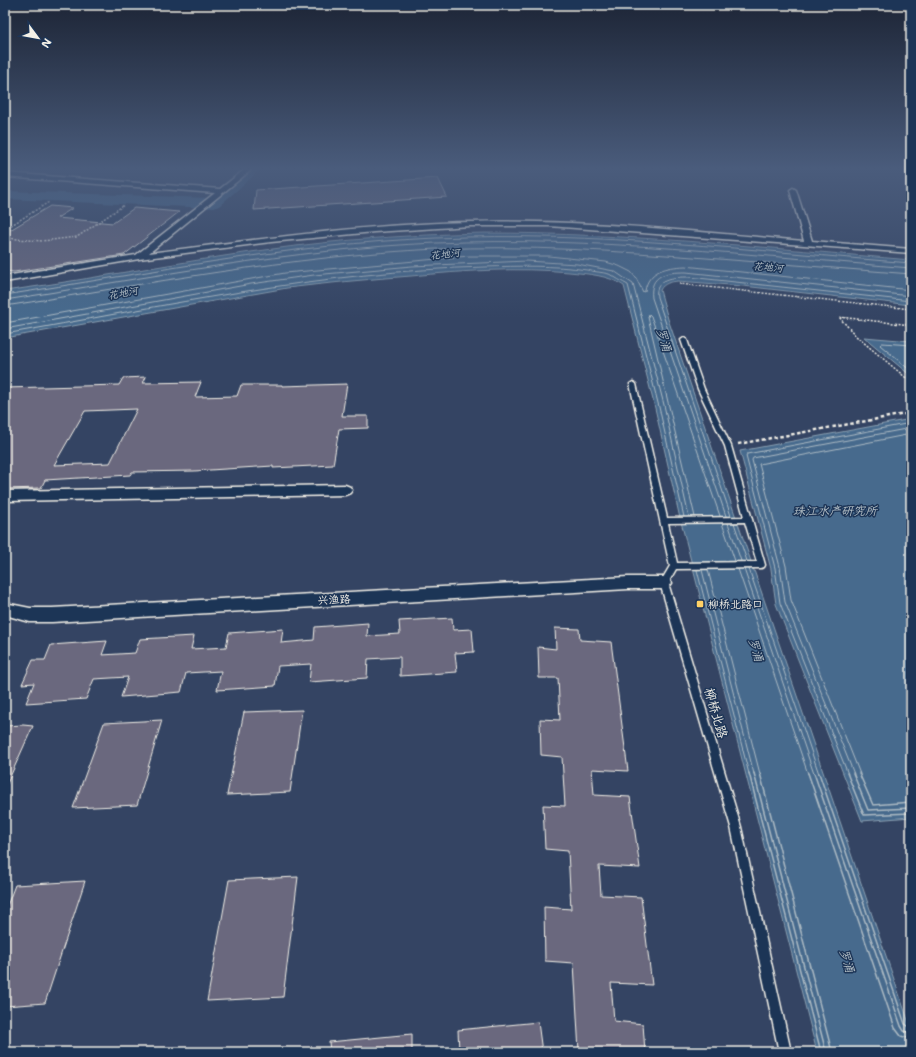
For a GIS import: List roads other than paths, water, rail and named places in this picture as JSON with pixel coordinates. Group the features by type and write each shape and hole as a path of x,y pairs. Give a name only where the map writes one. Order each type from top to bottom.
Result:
{"street":[{"path":"139,257 187,219"},
{"path":"802,219 809,243"},
{"path":"5,279 139,257 271,240 374,230 470,224 557,225 911,250"},
{"path":"5,496 345,490"},
{"name":"兴渔路","path":"5,609 30,615 52,615 628,583 664,583"}],"lane":[{"path":"674,566 761,565 728,446 701,389 684,340"},
{"path":"633,384 674,566 664,583"},
{"path":"664,521 748,519"},
{"name":"柳桥北路","path":"664,583 736,827 785,1052"}],"water":[{"path":"485,233 645,238 911,260 911,305 743,286 678,281 668,283 660,290 668,319 911,1029 911,1052 817,1052 679,514 655,408 624,286 612,279 584,273 530,270 490,270 431,274 287,288 5,338 5,291 87,279 209,258 331,242 389,237"},
{"path":"864,337 911,341 911,376"},
{"name":"珠江水产研究所","path":"911,419 911,817 862,821 776,604 771,569 740,451"}],"place":[{"name":"柳桥北路口","path":"700,604"}],"water label":[{"name":"花地河","path":"445,254"},
{"name":"花地河","path":"768,267"},
{"name":"花地河","path":"123,293"},
{"name":"罗涌","path":"664,340"},
{"name":"罗涌","path":"756,650"},
{"name":"罗涌","path":"847,961"}]}
